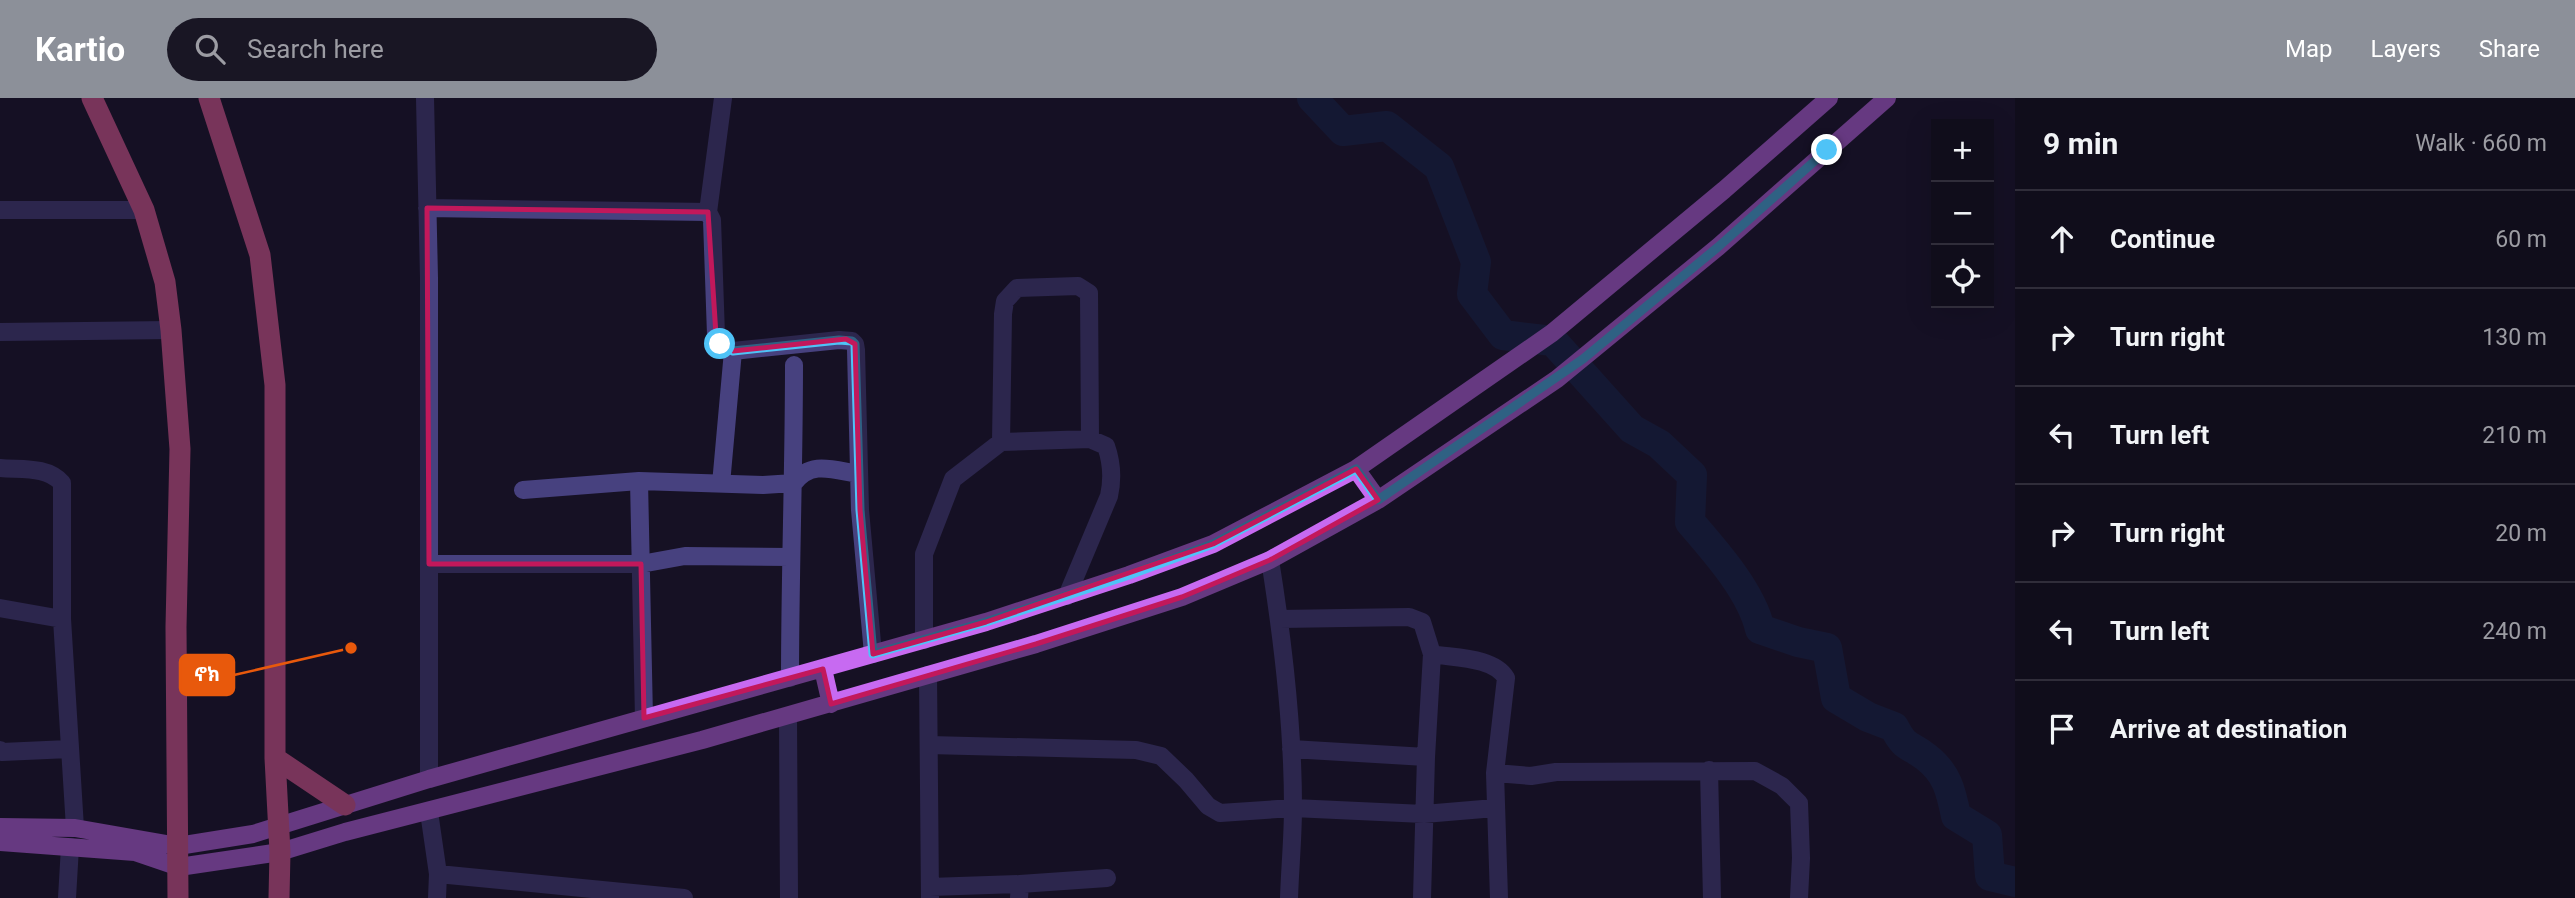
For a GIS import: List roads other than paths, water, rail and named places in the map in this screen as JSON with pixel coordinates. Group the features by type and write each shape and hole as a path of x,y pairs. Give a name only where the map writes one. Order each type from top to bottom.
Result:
{"highway":[{"path":"92,98 144,210 164,282 171,330 180,449 176,627 178,898"},
{"path":"209,98 260,255 275,385 275,758 280,852 279,898"},
{"path":"275,758 345,805"}],"main road":[{"path":"0,827 75,828 178,856 278,828 429,779 986,622 1213,544 1356,469 1552,333 1724,190 1829,98"},
{"path":"0,842 178,856 280,852 345,832 788,717 1035,644 1182,597 1270,560 1378,500 1557,379 1718,247 1887,98"},
{"path":"1356,469 1378,500"},
{"path":"823,670 831,704"}],"street":[{"path":"425,98 429,779"},
{"path":"723,98 708,212 712,220 716,335 720,344 733,351 839,340 852,341 855,344 859,474 873,654"},
{"path":"427,208 708,212"},
{"path":"0,210 144,210"},
{"path":"1001,442 1003,314 1005,301 1017,288 1078,286 1089,293 1090,439"},
{"path":"0,332 171,330"},
{"path":"721,484 733,351"},
{"path":"790,678 794,365"},
{"path":"924,639 924,554 946,496 953,480 1001,442 1090,439 1106,446 1111,460 1112,480 1109,496 1067,596"},
{"path":"0,468 46,471 56,476 62,484 62,619 75,828"},
{"path":"794,483 803,471 817,468 859,474"},
{"path":"523,491 639,481 794,483"},
{"path":"639,481 644,718"},
{"path":"429,564 641,564 685,556 790,557"},
{"path":"1270,560 1280,620 1291,749 1293,808 1289,898"},
{"path":"0,608 62,619"},
{"path":"1280,620 1415,618 1422,622 1432,654 1422,898"},
{"path":"1432,654 1488,663 1502,671 1506,678 1495,772 1499,898"},
{"path":"928,675 930,892 1020,891 1107,877"},
{"path":"788,717 789,898"},
{"path":"929,745 1136,750 1161,756 1186,779 1208,806 1220,813 1293,808 1424,814 1495,808"},
{"path":"0,750 69,749"},
{"path":"1291,749 1426,757"},
{"path":"1709,770 1712,898"},
{"path":"1495,772 1531,776 1556,772 1755,771 1782,786 1799,803 1800,898"},
{"path":"429,811 438,874 438,898"},
{"path":"67,898 69,847"},
{"path":"438,874 506,890 684,898"}],"waterway":[{"path":"1312,98 1343,131 1387,126 1439,167 1476,262 1472,294 1503,335 1553,341 1632,429 1659,444 1692,475 1690,522 1740,586 1749,600 1760,629 1798,642 1827,648 1836,698 1868,717 1894,727 1905,743 1939,769 1947,783 1956,816 1987,835 1990,876 2015,882"}],"place":[{"name":"ኖክ","path":"351,648"}]}
